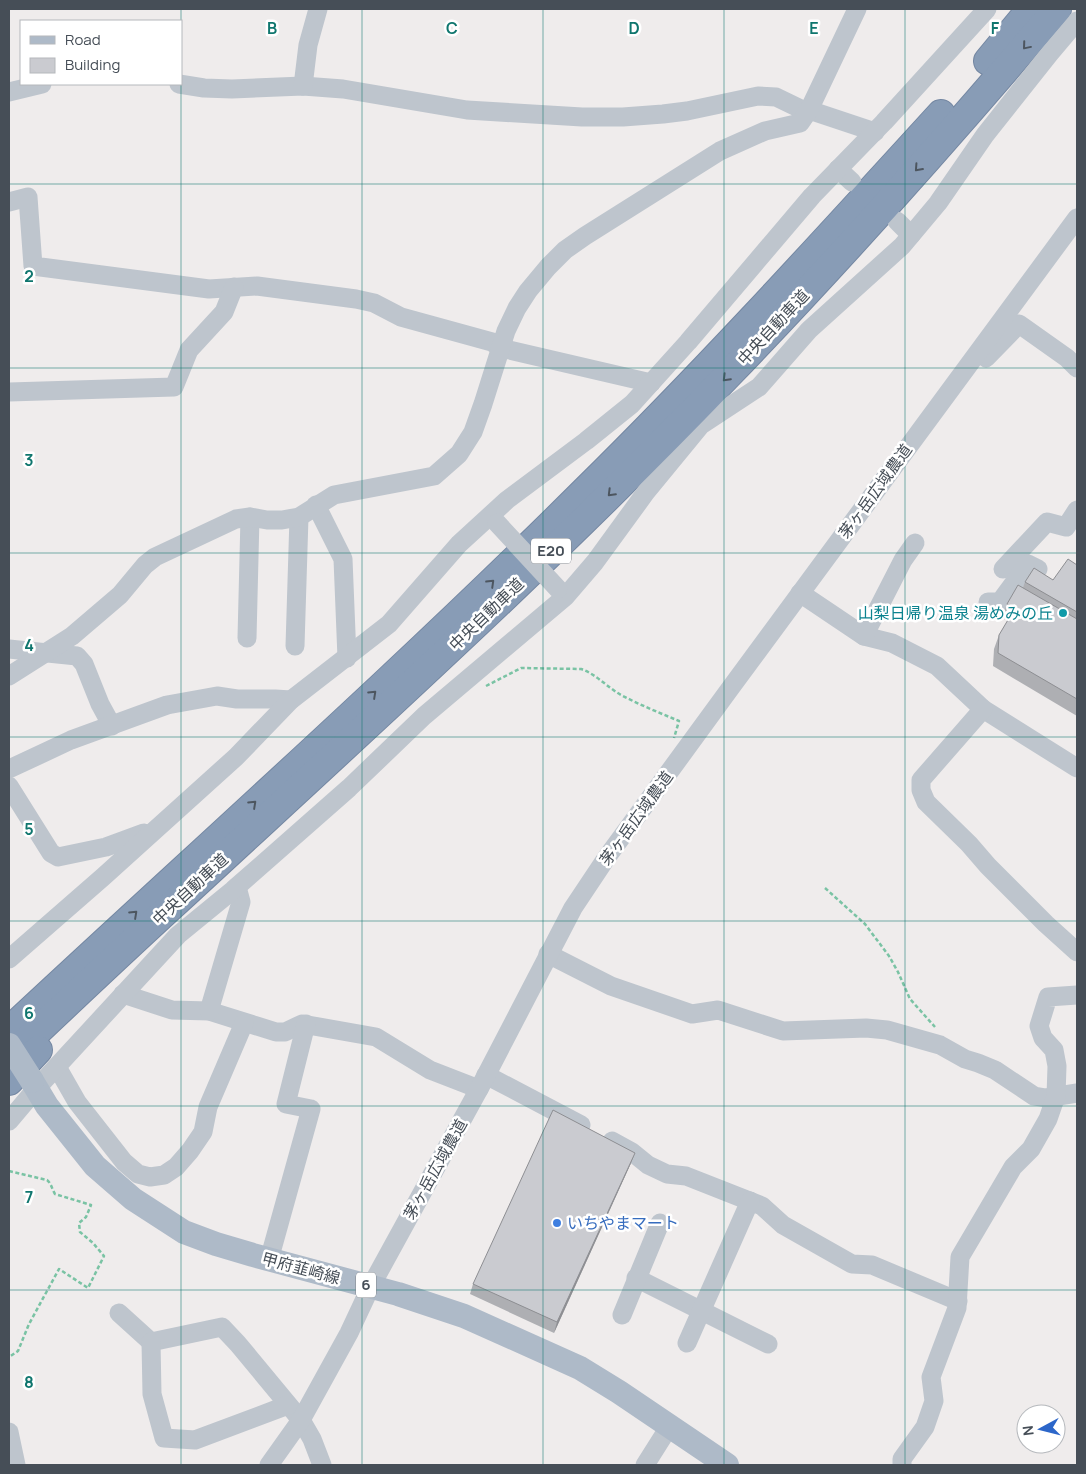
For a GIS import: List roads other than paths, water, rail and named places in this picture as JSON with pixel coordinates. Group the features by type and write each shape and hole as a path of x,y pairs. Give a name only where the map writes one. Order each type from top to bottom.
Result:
{"highway":[{"name":"中央自動車道","path":"9,1031 482,591 605,471 714,360 849,216 970,82 1031,9"},
{"name":"中央自動車道","path":"9,1058 496,605 728,376 872,220 1057,9"},
{"path":"26,1084 177,900"},
{"path":"9,1019 111,936"}],"main road":[{"name":"甲府韮崎線","path":"9,1045 26,1084 47,1106 95,1166 123,1176 133,1199 184,1232 269,1260 371,1286 464,1316 580,1368 727,1465"}],"street":[{"path":"303,86 308,45 318,9"},
{"path":"9,676 72,636 120,595 145,565 155,557 236,519 250,517 282,520 299,517 334,495 434,476 459,454 473,432 506,331 528,291 548,267 565,250 585,236 720,151 765,131 800,123 808,111 857,9"},
{"path":"9,958 148,837 236,757 291,700 389,624 459,544 493,519 507,500 632,404 688,342 812,196 875,132 987,9"},
{"path":"9,1121 26,1084 57,1067 178,935 237,887 349,788 424,716 595,562 646,492 700,426 759,386 809,330 902,246 938,203 985,135 1077,21"},
{"path":"182,84 204,88 232,89 303,86 343,89 467,110 582,117 623,117 663,114 687,111 758,96 776,97 808,111 875,132"},
{"path":"9,92 38,85"},
{"path":"838,170 852,182"},
{"path":"9,202 28,197 33,266 209,289 257,286 374,303 401,317 492,342 501,348 651,383"},
{"name":"茅ヶ岳広域農道","path":"269,1465 301,1420 349,1333 371,1286 482,1082 573,908 607,856 1077,218"},
{"path":"897,221 912,234"},
{"path":"9,392 174,386 189,350 224,312 234,287"},
{"path":"967,366 975,369 1019,324 1067,358 1077,368"},
{"path":"316,506 343,559 347,658"},
{"path":"1004,569 1047,522 1066,527 1077,510"},
{"path":"247,638 250,517"},
{"path":"295,646 299,517"},
{"path":"493,519 562,593"},
{"path":"864,636 903,560 915,543"},
{"path":"988,602 1000,602 1028,564 1038,568"},
{"path":"800,593 864,636 892,643 938,666 983,709 1077,768"},
{"path":"9,648 77,656 84,664 100,704 112,726"},
{"path":"9,769 71,740 167,705 218,696 237,700 291,700"},
{"path":"983,709 921,780 920,790 926,802 969,844 988,866 1077,952"},
{"path":"9,786 51,854 58,857 106,847 144,833 148,837"},
{"path":"209,1011 241,902 237,887"},
{"path":"548,954 611,986 692,1014 718,1010 783,1031 866,1028 888,1030 940,1045 965,1059 995,1070 1034,1096 1046,1098 1077,1094"},
{"path":"123,994 172,1010 209,1011 276,1032 285,1032 306,1024 376,1037 430,1070 482,1082 632,1152 648,1165 667,1174 686,1176 762,1206 783,1225 852,1264 872,1265 958,1301"},
{"path":"902,1465 902,1459 925,1427 934,1401 931,1377 957,1308 960,1257 1013,1166 1031,1149 1048,1119 1056,1096 1057,1066 1054,1050 1043,1038 1039,1026 1048,997 1077,995"},
{"path":"57,1067 77,1102 124,1162 123,1176 138,1174 150,1177 164,1175 176,1167 203,1132 208,1107 244,1023"},
{"path":"269,1260 311,1109 286,1104 306,1024"},
{"path":"687,1343 750,1201"},
{"path":"622,1315 660,1223"},
{"path":"636,1278 768,1344"},
{"path":"119,1313 151,1342 152,1394 164,1438 195,1440 288,1405"},
{"path":"151,1342 222,1327 301,1420 312,1438 322,1465"},
{"path":"645,1465 670,1427"},
{"path":"9,1432 16,1465"}],"place":[{"name":"山梨日帰り温泉 湯めみの丘","path":"1063,613"},
{"name":"いちやまマート","path":"557,1223"}]}
